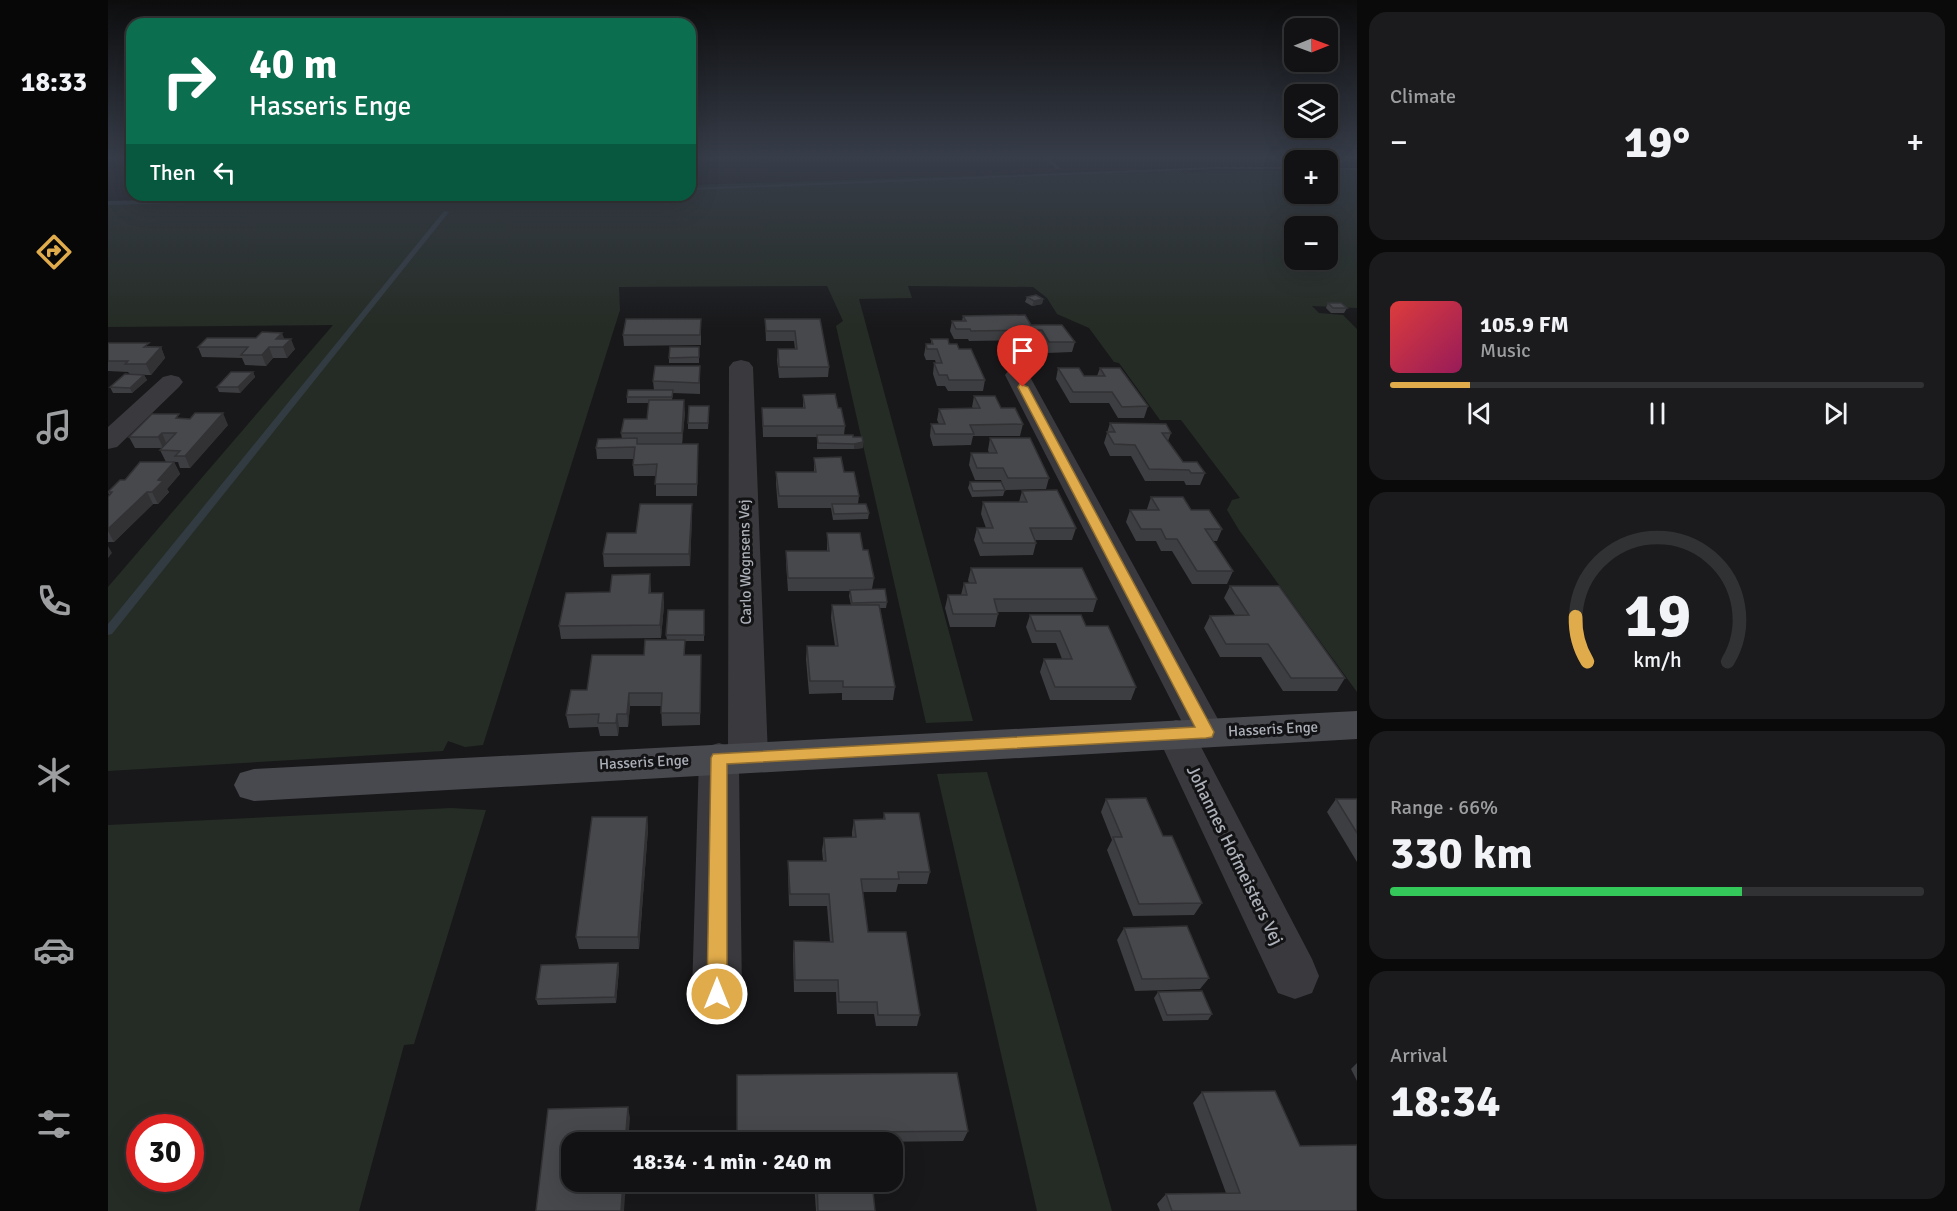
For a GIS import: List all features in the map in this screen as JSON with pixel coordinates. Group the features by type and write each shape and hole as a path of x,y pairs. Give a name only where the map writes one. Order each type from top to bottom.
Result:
{"street":[{"name":"Carlo Wognsens Vej","path":"717,994 734,757 741,367"},
{"name":"Johannes Hofmeisters Vej","path":"1017,375 1191,733 1295,976"},
{"path":"108,441 171,382"},
{"name":"Hasseris Enge","path":"254,785 734,757 1357,725"}],"shaded area":[{"path":"108,216 1357,216 1357,308 1312,306 1319,313 1343,315 1357,329 1357,692 1239,530 1227,510 1232,500 1240,498 1181,420 1160,420 1119,363 1114,362 1089,328 1057,314 1047,298 1033,287 908,286 912,298 859,299 973,721 926,723 836,326 843,321 827,286 619,287 620,310 483,745 465,747 448,741 443,751 108,771 108,587 333,325 108,327"},
{"path":"987,772 1112,1211 1037,1211 937,774"},
{"path":"451,808 486,810 414,1044 404,1045 359,1211 108,1211 108,825"}],"building":[{"path":"1036,295 1043,299 1034,301 1027,297"},
{"path":"1328,303 1341,303 1347,308 1333,308"},
{"path":"1025,315 1031,325 1062,325 1075,342 1049,342 1042,330 971,331 970,329 956,329 952,321 966,321 963,316"},
{"path":"626,319 701,319 700,335 623,335"},
{"path":"765,319 820,319 829,367 779,367 778,349 797,349 795,331 766,331"},
{"path":"262,332 282,333 276,339 291,339 283,347 269,347 262,355 241,355 248,347 198,347 207,338 256,338"},
{"path":"931,339 948,339 949,344 957,344 959,349 971,349 985,380 949,380 947,375 939,375 934,363 942,363 937,349 927,349 926,344 933,344"},
{"path":"108,343 149,343 144,347 161,347 146,364 125,364 128,361 108,361"},
{"path":"670,347 699,347 699,357 669,358"},
{"path":"655,366 700,366 699,383 653,381"},
{"path":"1058,368 1079,368 1084,376 1105,376 1100,368 1120,368 1148,406 1122,407 1112,392 1073,392"},
{"path":"231,372 253,372 238,387 217,387"},
{"path":"125,374 144,375 130,388 110,387"},
{"path":"628,390 673,390 672,397 627,397"},
{"path":"835,394 845,426 763,426 762,408 805,408 803,395"},
{"path":"974,396 995,396 1001,408 1015,408 1023,424 970,425 974,434 935,434 931,424 945,424 939,409 980,408"},
{"path":"649,400 684,400 682,433 621,433 624,419 647,419"},
{"path":"689,406 709,406 708,423 688,423"},
{"path":"195,413 223,413 185,456 175,456 180,451 160,450 176,433 162,433 158,437 129,437 152,414 179,414 176,418 190,419"},
{"path":"1110,423 1166,424 1171,433 1162,433 1183,462 1197,462 1205,473 1191,473 1189,470 1149,469 1135,445 1114,444 1107,432 1115,432"},
{"path":"817,435 853,435 853,437 862,437 863,442 818,443"},
{"path":"637,438 637,444 698,444 697,484 655,484 657,464 633,465 635,447 596,448 598,439"},
{"path":"990,438 1030,438 1049,478 1008,478 1003,468 977,468 971,453 997,453"},
{"path":"841,457 844,472 854,472 859,496 779,496 776,472 816,472 814,458"},
{"path":"140,462 174,462 158,480 163,481 152,492 147,492 108,529 108,497 112,492 108,492 120,480 125,480"},
{"path":"970,482 1001,482 1005,490 973,491"},
{"path":"1057,490 1076,528 1030,528 1036,543 983,543 977,528 993,528 983,502 1027,502 1022,491"},
{"path":"1151,497 1183,497 1191,510 1209,510 1222,529 1205,529 1233,571 1197,571 1177,539 1166,539 1161,529 1141,529 1130,510 1159,510"},
{"path":"640,504 692,504 689,554 603,554 607,533 636,533"},
{"path":"832,504 866,504 869,513 834,514"},
{"path":"827,533 860,533 863,550 868,550 874,578 788,578 786,551 829,551"},
{"path":"971,568 1082,568 1097,599 994,599 998,614 953,614 948,595 967,595 964,583 976,583"},
{"path":"650,574 649,593 663,593 660,625 559,626 566,593 610,592 612,575"},
{"path":"1230,586 1279,586 1345,678 1291,678 1268,644 1226,644 1210,616 1249,615"},
{"path":"885,589 887,602 852,603 850,590"},
{"path":"832,605 879,605 895,687 843,687 843,681 810,681 807,646 838,646"},
{"path":"668,610 704,610 704,635 666,635"},
{"path":"1030,615 1081,615 1086,626 1108,626 1136,687 1055,687 1044,659 1072,659 1060,631 1036,631"},
{"path":"645,640 685,640 684,655 701,655 700,713 661,713 662,693 629,693 627,714 617,714 616,723 598,723 599,714 566,715 571,690 587,690 592,655 644,655"},
{"path":"1146,798 1163,836 1172,836 1202,903 1139,904 1113,837 1122,837 1106,799"},
{"path":"1336,799 1357,799 1357,833"},
{"path":"884,813 919,813 930,872 898,872 899,879 861,879 868,932 906,932 920,1015 878,1015 877,1002 839,1002 838,980 795,980 794,941 833,942 829,894 790,894 788,861 826,861 824,838 856,837 854,820 885,819"},
{"path":"592,817 647,817 638,937 576,937"},
{"path":"1187,926 1209,978 1142,979 1124,928"},
{"path":"618,963 615,997 536,999 541,965"},
{"path":"1202,991 1212,1014 1167,1015 1158,992"},
{"path":"957,1073 968,1131 737,1132 737,1075"},
{"path":"1275,1091 1300,1146 1357,1145 1357,1211 1172,1211 1166,1194 1240,1193 1202,1092"},
{"path":"628,1107 626,1132 561,1132 561,1192 622,1192 621,1211 536,1211 548,1109"},
{"path":"817,1192 873,1192 875,1211 818,1211"}],"waterway":[{"path":"108,631 443,216"}],"route":[{"path":"717,994 719,758 1206,732 1023,387"}]}
